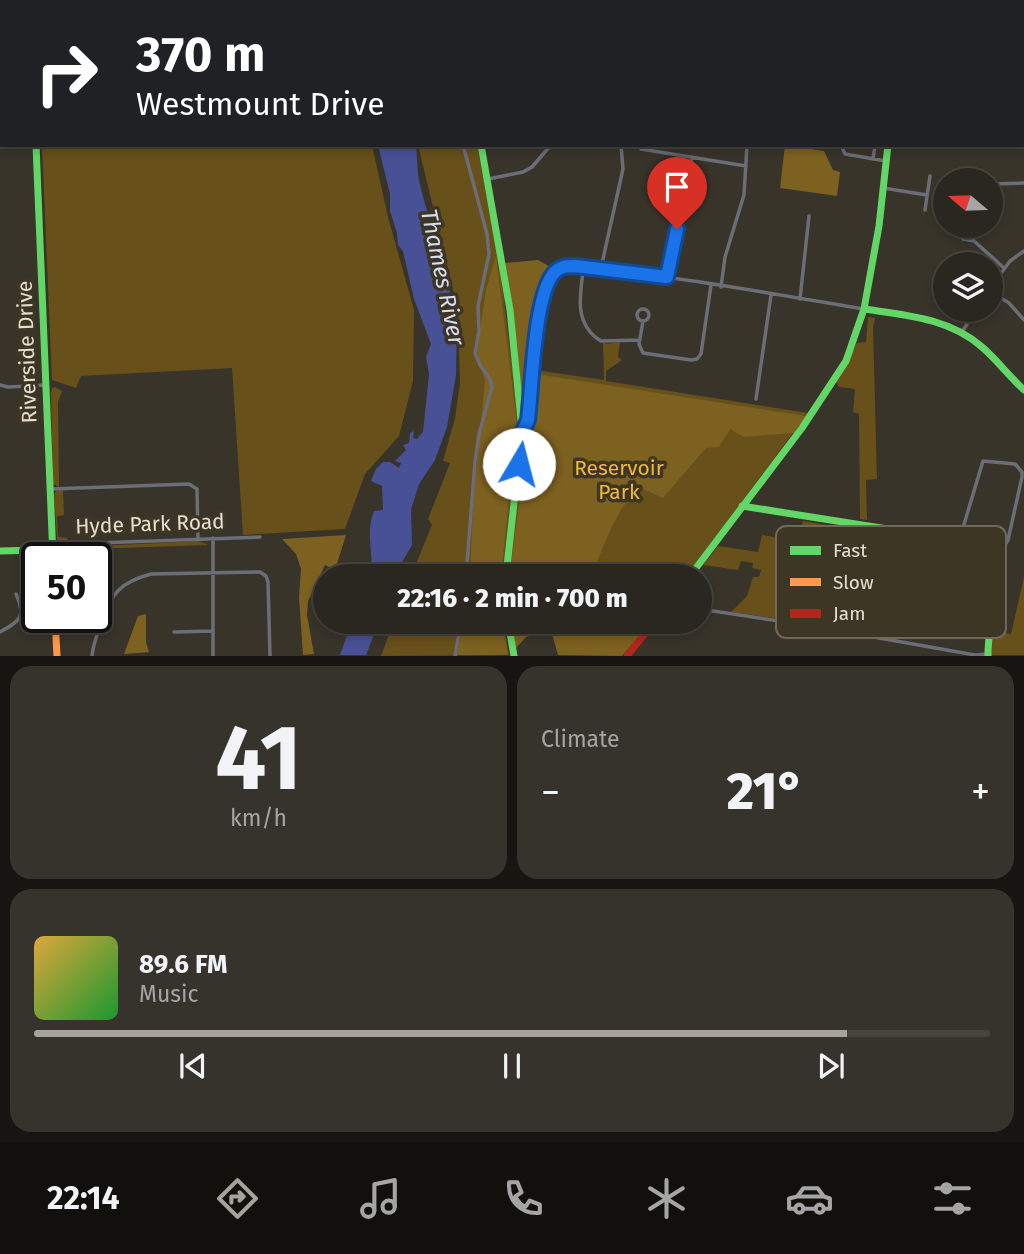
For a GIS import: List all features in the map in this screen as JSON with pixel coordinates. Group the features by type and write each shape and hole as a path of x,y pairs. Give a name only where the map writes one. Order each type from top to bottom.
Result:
{"main road":[{"name":"Riverside Drive","path":"36,147 52,542"},
{"path":"481,147 510,310 519,384 521,436 507,564"},
{"path":"699,564 802,428 846,361 864,309 888,147"},
{"path":"864,309 922,318 946,324 962,332 981,346 1024,390"},
{"path":"742,506 867,526"},
{"name":"Hyde Park Road","path":"0,551 21,550"},
{"path":"56,633 57,656"},
{"path":"510,634 514,656"},
{"path":"627,656 645,634"}],"street":[{"path":"464,147 487,234 489,254 478,306 479,331 475,353 492,387 479,434 475,462 467,564"},
{"path":"487,179 523,172 532,167 549,147"},
{"path":"601,268 623,169 621,147"},
{"path":"722,286 725,257 744,195 747,147"},
{"path":"842,147 845,154 886,161"},
{"path":"873,159 875,147"},
{"path":"641,149 747,166"},
{"path":"667,277 692,157"},
{"path":"925,210 930,176"},
{"path":"1003,184 1024,183"},
{"path":"883,188 927,195"},
{"path":"800,299 809,216"},
{"path":"974,241 1004,268 1024,251"},
{"path":"521,436 528,420 543,292 549,279 563,266 667,277 864,309"},
{"path":"584,267 579,307 587,327 601,341 639,340"},
{"path":"642,321 639,340 643,353 697,359 701,354 712,285"},
{"path":"755,399 771,295"},
{"path":"1003,299 1024,320"},
{"path":"962,332 968,322"},
{"path":"0,385 46,386"},
{"path":"964,526 983,461 1015,464 1023,472 1006,542"},
{"path":"50,489 189,484 197,489 198,539"},
{"name":"Hyde Park Road","path":"112,542 260,537"},
{"path":"213,538 213,656"},
{"path":"112,597 117,590 135,578 151,574 260,572 266,576 270,656"},
{"path":"0,632 20,618 21,606 16,594"},
{"path":"712,611 776,620"},
{"path":"174,632 214,631"},
{"path":"92,656 98,633"},
{"path":"456,656 459,634"},
{"path":"881,638 988,655"}],"green space":[{"path":"42,147 372,147 388,217 414,310 413,381 399,436 365,474 345,529 243,535 232,368 81,376 76,388 52,380"},
{"path":"418,147 477,147 500,266 519,423 504,564 416,564 432,525 428,519 450,463 443,461 455,418 460,383 458,310"},
{"path":"785,147 824,151 833,170 840,172 837,196 780,188"},
{"path":"496,256 517,423 502,564 470,564 473,503 485,381 477,352 486,290"},
{"name":"Reservoir Park","path":"538,260 554,269 545,283 535,320 528,405 524,422 505,263"},
{"path":"868,317 875,318 873,328 877,479 866,480 867,520 860,519 859,414 853,412 855,389 839,387 836,382 857,343 866,342"},
{"name":"Reservoir Park","path":"603,342 620,342 618,357 622,360 606,371 606,381 808,413 695,564 510,564 535,370 604,380"},
{"name":"Reservoir Park","path":"536,374 806,416 794,433 744,437 730,429 719,447 706,448 663,498 639,487 619,513 598,564 511,564"},
{"path":"55,387 62,391 58,402 59,487 53,484 51,393"},
{"path":"63,490 64,515 57,516 58,537 68,538 66,542 57,539 56,491"},
{"path":"803,521 832,526 802,526"},
{"path":"346,535 337,564 313,564 313,590 308,601 307,615 314,654 303,655 299,597 301,569 296,554 282,539"},
{"path":"762,535 776,537 776,618 731,612 747,596 753,577 759,577 761,570 752,568 753,563 741,561 738,570 704,564 718,546 758,552"},
{"path":"199,541 208,545 112,548 112,545"},
{"path":"1024,577 1024,655 990,655 989,638 1006,638 1006,633 1011,634"},
{"path":"146,614 146,642 149,652 124,654 138,616"},
{"path":"389,634 505,634 509,655 381,656"},
{"path":"461,634 504,634 508,655 457,655"},
{"path":"513,634 537,634 526,637 516,648"},
{"path":"552,634 641,634 622,656 558,655"}],"water":[{"name":"Thames River","path":"378,147 416,147 420,185 433,239 431,262 442,269 448,282 457,322 456,375 447,427 435,460 419,484 411,510 412,545 401,564 371,564 371,519 374,511 383,510 382,486 371,481 376,469 383,462 390,462 399,468 401,463 395,461 406,450 403,445 409,443 410,433 414,431 413,438 417,439 423,432 429,374 426,357 431,344 414,299 390,211 390,194"},
{"path":"347,634 374,634 366,655 340,655"}],"traffic: fast":[{"path":"36,147 52,542"},
{"path":"481,147 510,310 522,430 507,564"},
{"path":"699,564 802,428 846,361 864,309 879,226 888,147"},
{"path":"864,309 926,319 969,337 993,357 1024,390"},
{"path":"742,506 868,526"},
{"path":"0,551 21,550"},
{"path":"510,634 514,656"},
{"path":"988,656 989,638"}],"traffic: slow":[{"path":"56,633 57,656"}],"traffic: jam":[{"path":"627,656 645,634"}],"route":[{"path":"519,464 521,436 528,420 540,304 549,279 563,266 593,267 667,277 677,229"}]}
